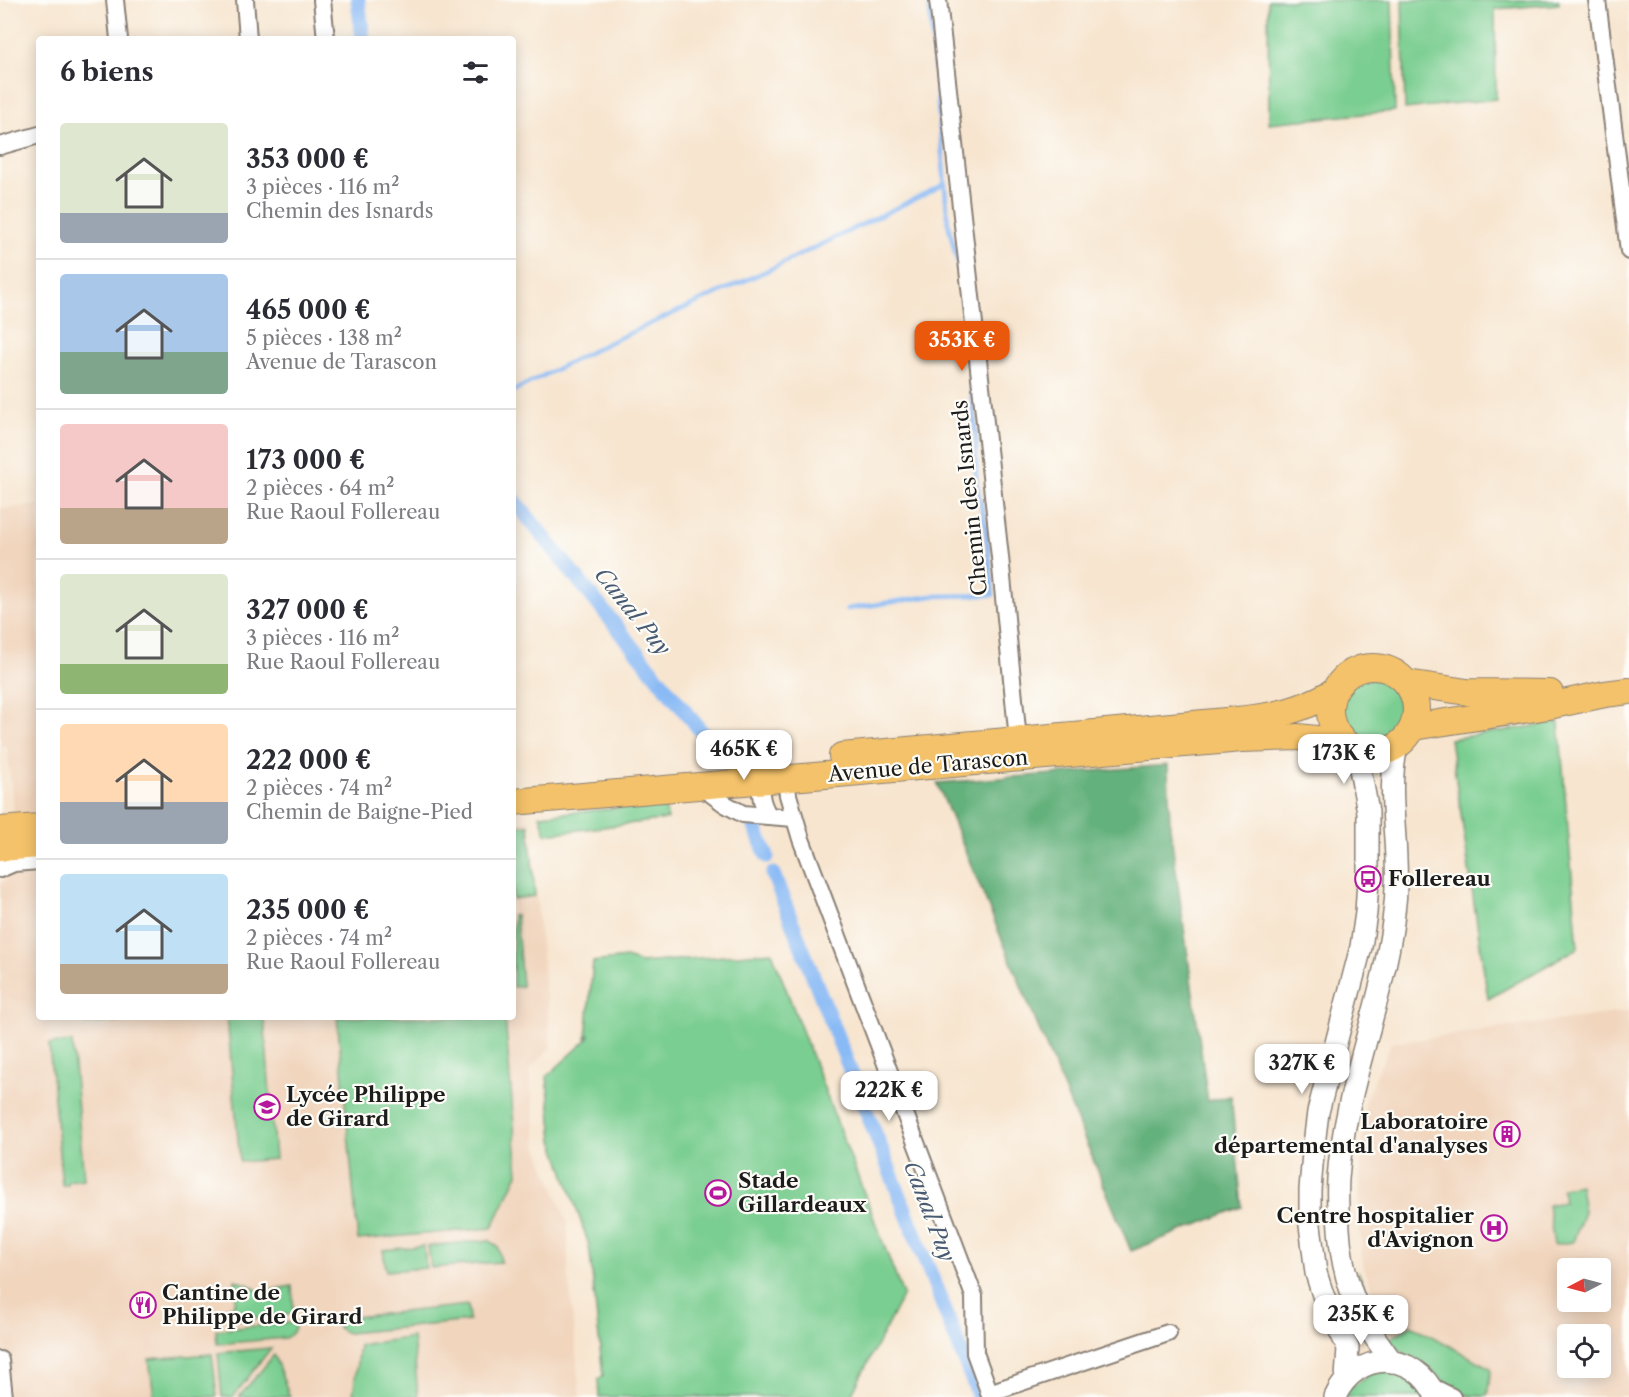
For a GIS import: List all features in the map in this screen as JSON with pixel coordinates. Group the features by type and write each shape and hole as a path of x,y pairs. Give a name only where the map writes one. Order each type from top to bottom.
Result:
{"main road":[{"path":"1405,737 1416,712 1414,696 1407,683 1398,674 1386,668 1361,667 1340,681 1329,705 1334,731 1348,746 1365,753 1387,751 1405,737 1617,692"},
{"path":"1407,683 1467,692 1617,692"},
{"name":"Avenue de Tarascon","path":"516,802 695,786 772,770 1018,740 1265,717 1304,706 1333,692"},
{"name":"Avenue de Tarascon","path":"516,785 1298,737 1348,746"},
{"path":"0,830 36,827"},
{"path":"3,861 36,846"}],"street":[{"path":"115,0 119,36"},
{"path":"245,0 248,36"},
{"path":"322,0 326,36"},
{"name":"Chemin des Isnards","path":"938,0 1018,740"},
{"path":"1597,0 1629,251"},
{"path":"0,146 36,136"},
{"path":"1392,1362 1364,1320 1345,1271 1340,1242 1338,1179 1341,1149 1351,1100 1393,923 1396,859 1392,782 1394,762 1405,737"},
{"path":"1346,1378 1348,1348 1323,1295 1316,1273 1310,1224 1310,1201 1318,1112 1361,947 1366,913 1368,812 1359,763 1348,746"},
{"path":"769,816 760,799 772,770"},
{"path":"772,770 788,795 801,839 974,1296 975,1353 990,1395 1168,1333"},
{"path":"695,786 743,814 794,818"},
{"path":"3,861 36,861"},
{"path":"0,1360 4,1397"},
{"path":"1335,1397 1346,1378 1358,1369 1381,1361 1404,1364 1425,1378 1434,1392 1452,1397"}],"shaded area":[{"path":"36,505 36,812 14,815 7,745 0,746 0,509"},
{"name":"Lycée Philippe de Girard","path":"529,821 551,1047 529,1070 537,1145 568,1224 568,1267 580,1397 8,1397 0,1316 0,885 11,874 36,871 36,1020 516,1020 516,822"},
{"name":"Centre hospitalier d'Avignon","path":"1629,1011 1629,1397 1456,1397 1448,1373 1395,1342 1376,1301 1361,1259 1359,1197 1365,1101 1391,1043"}],"green space":[{"path":"1268,0 1392,0 1395,111 1269,123"},
{"path":"1402,0 1559,0 1559,4 1495,9 1496,99 1405,109"},
{"path":"1369,679 1390,688 1399,709 1390,730 1369,739 1348,730 1339,709 1348,688"},
{"path":"1559,722 1578,948 1488,999 1450,739"},
{"path":"1168,765 1170,827 1208,1101 1231,1096 1242,1207 1131,1251 937,783"},
{"path":"664,804 668,819 546,834 540,815"},
{"path":"529,825 535,896 516,899 516,826"},
{"path":"516,915 522,986 516,987"},
{"name":"Stade Gillardeaux","path":"772,952 903,1295 850,1397 599,1397 598,1379 603,1376 589,1245 553,1140 547,1076 589,1038 589,1035 586,1038 593,962 626,958 641,963"},
{"path":"85,1020 138,1020 85,1024"},
{"path":"227,1020 264,1020 275,1159 240,1162"},
{"path":"337,1020 505,1020 518,1174 492,1228 358,1240"},
{"path":"72,1042 84,1179 68,1181 68,1185 62,1185 49,1044"},
{"path":"1580,1185 1584,1212 1573,1242 1554,1245 1548,1205 1564,1202 1562,1188"},
{"path":"489,1240 498,1247 501,1262 431,1268 428,1246"},
{"path":"424,1246 426,1268 386,1271 383,1250"},
{"path":"1358,1271 1369,1295 1379,1307 1401,1320 1382,1333 1367,1303"},
{"path":"235,1280 260,1292 292,1286 294,1314 228,1321 227,1308 235,1304"},
{"path":"468,1305 469,1321 348,1333 339,1329 336,1319"},
{"path":"296,1322 293,1332 285,1338 217,1344 216,1330"},
{"path":"1411,1325 1490,1368 1487,1396 1463,1394 1387,1341"},
{"path":"413,1337 418,1397 353,1396 359,1345"},
{"path":"271,1348 233,1397 222,1397 218,1353"},
{"path":"212,1354 217,1397 154,1397 149,1359"},
{"path":"274,1355 290,1397 239,1397"},
{"path":"1386,1371 1409,1380 1422,1391 1425,1397 1344,1397 1348,1389 1372,1373"}],"waterway":[{"name":"Canal Puy","path":"358,0 363,36"},
{"path":"847,609 932,596 993,595 985,523 976,482 976,439 960,273 948,223 929,0"},
{"path":"516,389 608,343 775,267 945,184"},
{"name":"Canal Puy","path":"516,503 718,752"},
{"name":"Canal Puy","path":"755,827 767,856"},
{"name":"Canal Puy","path":"773,874 979,1397"}],"place":[{"name":"Follereau","path":"1368,879"},
{"name":"Lycée Philippe de Girard","path":"267,1107"},
{"name":"Laboratoire départemental d'analyses","path":"1507,1134"},
{"name":"Stade Gillardeaux","path":"718,1193"},
{"name":"Centre hospitalier d'Avignon","path":"1494,1228"},
{"name":"Cantine de Philippe de Girard","path":"143,1305"}]}
